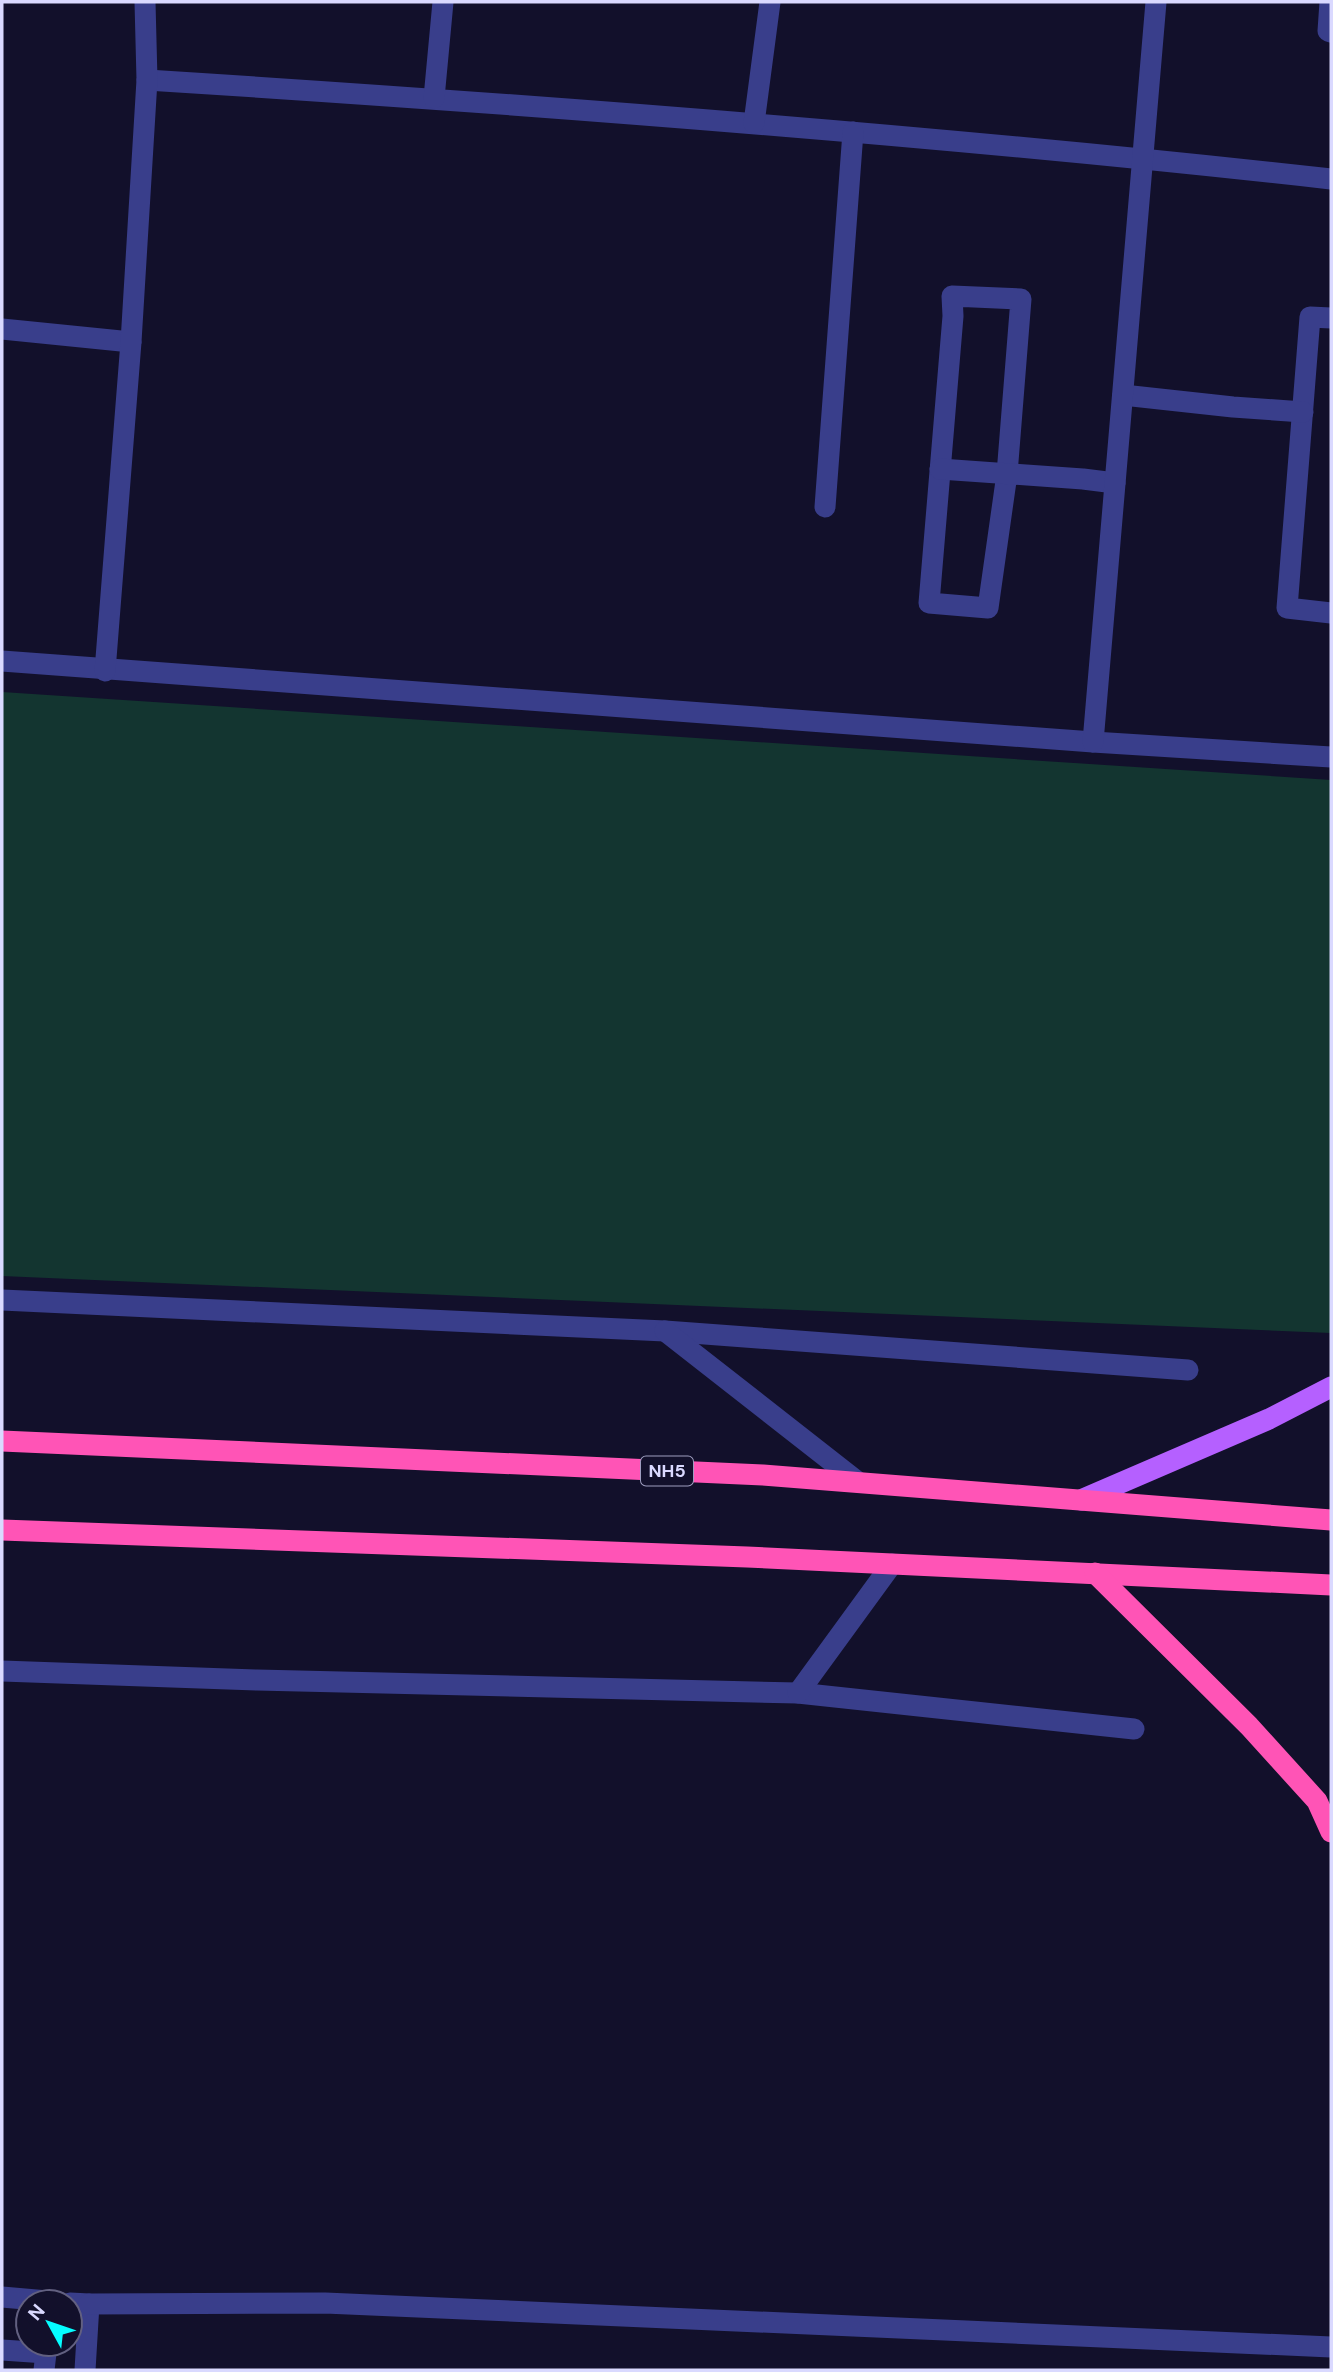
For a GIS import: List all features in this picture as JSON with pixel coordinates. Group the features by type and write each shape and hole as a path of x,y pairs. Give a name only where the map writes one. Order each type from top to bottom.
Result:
{"highway":[{"name":"NH5","path":"2,1441 763,1475 1331,1520"},
{"path":"2,1530 747,1557 1331,1585"},
{"path":"1095,1573 1249,1726 1317,1801 1331,1832"}],"main road":[{"path":"1081,1500 1258,1424 1331,1387"}],"street":[{"path":"105,671 131,342 147,80 145,2"},
{"path":"434,98 443,2"},
{"path":"754,123 770,2"},
{"path":"1093,743 1156,2"},
{"path":"1330,2 1328,31 1331,32"},
{"path":"147,80 434,98 754,123 1143,158 1331,179"},
{"path":"825,507 853,132"},
{"path":"952,296 1021,299 1007,474 988,608 929,603 953,316 952,296"},
{"path":"1331,317 1310,317 1287,608 1331,613"},
{"path":"2,329 131,342"},
{"path":"1123,395 1303,412"},
{"path":"940,469 1115,483"},
{"path":"2,662 1093,743 1331,757"},
{"path":"2,1300 665,1331 1188,1370"},
{"path":"665,1331 858,1482"},
{"path":"798,1693 892,1564"},
{"path":"2,1671 243,1680 798,1693 1134,1728"},
{"path":"84,2304 325,2303 1331,2347"},
{"path":"2,2350 46,2353 44,2370"}],"green space":[{"path":"2,692 1331,780 1331,1333 2,1276"}]}
